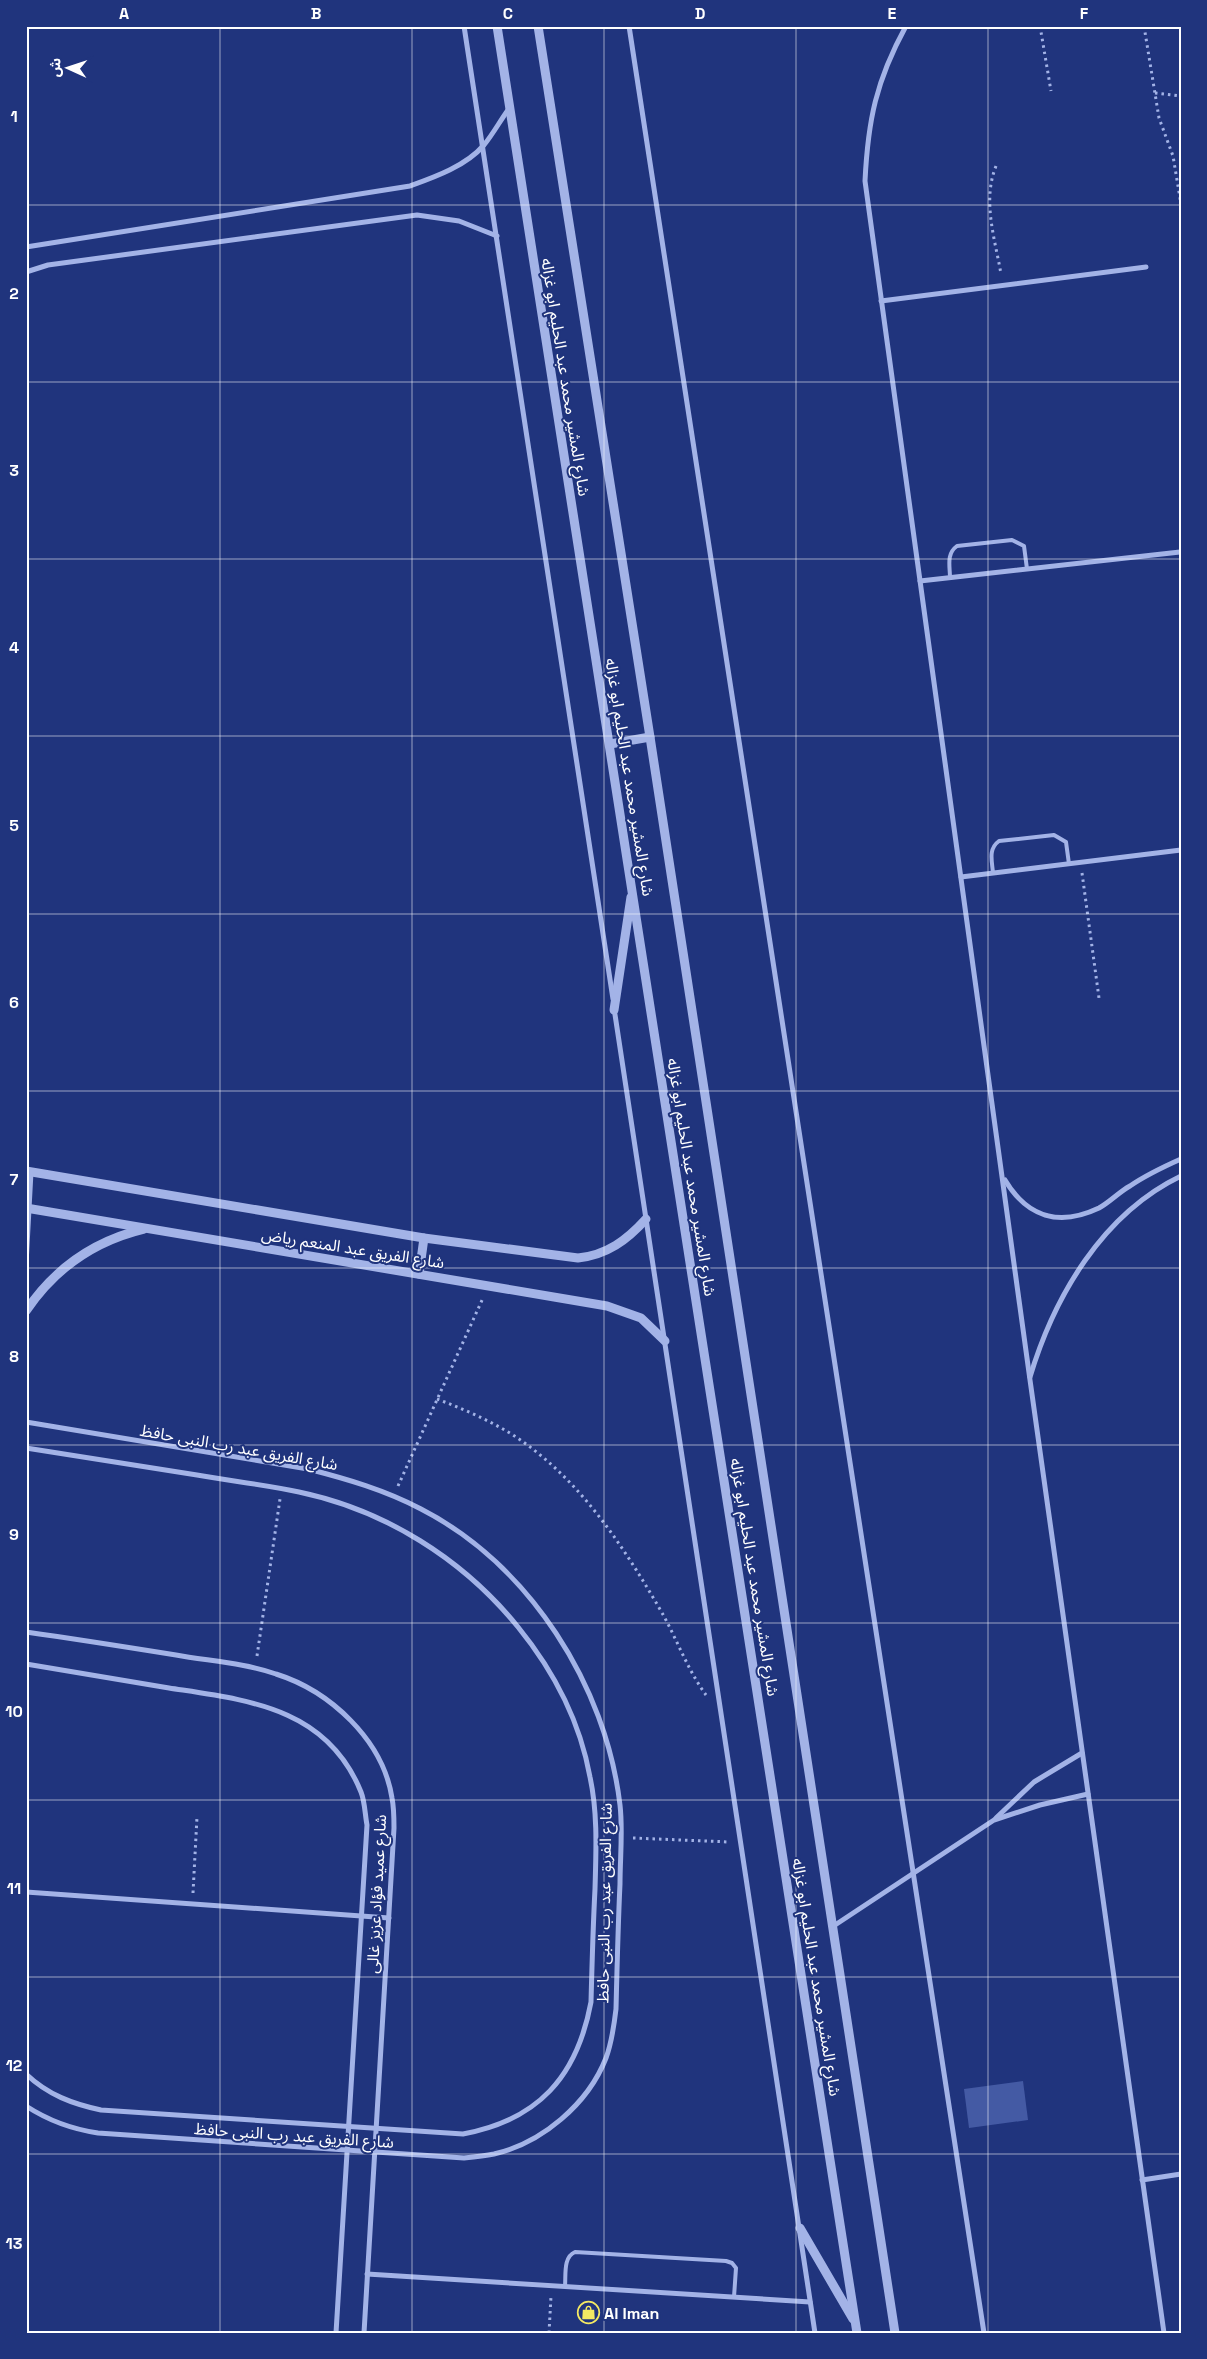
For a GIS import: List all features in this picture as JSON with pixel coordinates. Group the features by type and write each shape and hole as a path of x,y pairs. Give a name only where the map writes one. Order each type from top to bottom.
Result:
{"street":[{"path":"464,26 722,1711 815,2333"},
{"name":"شارع المشير محمد عبد الحليم ابو غزاله","path":"497,26 508,110 610,744 856,2328"},
{"name":"شارع المشير محمد عبد الحليم ابو غزاله","path":"538,26 650,737 831,1927 895,2333"},
{"path":"629,26 915,1873 984,2333"},
{"path":"906,26 888,58 874,98 867,139 865,181 1030,1380 1164,2333"},
{"path":"26,247 410,186 436,176 461,163 483,146 508,110"},
{"path":"26,272 48,265 418,216 458,221 497,236"},
{"path":"881,300 1146,267"},
{"path":"920,581 1180,552"},
{"path":"610,744 650,737"},
{"path":"961,877 1181,850"},
{"path":"614,1010 632,887"},
{"path":"1003,1178 1015,1197 1034,1211 1056,1218 1079,1216 1100,1207 1143,1177 1181,1159"},
{"path":"26,1264 29,1171"},
{"name":"شارع الفريق عبد المنعم رياض","path":"29,1171 424,1238 578,1258 596,1256 610,1250 635,1231 646,1219"},
{"path":"1030,1380 1039,1346 1053,1313 1070,1282 1091,1252 1141,1202 1181,1176"},
{"name":"شارع الفريق عبد المنعم رياض","path":"28,1208 619,1308 645,1322 665,1341"},
{"path":"26,1311 47,1284 76,1258 110,1239 148,1228"},
{"path":"420,1274 424,1238"},
{"name":"شارع الفريق عبد رب النبى حافظ","path":"26,1422 308,1469 352,1481 393,1496 452,1527 489,1555 522,1589 550,1626 576,1666 607,1740 616,1782 621,1838 616,2009 613,2032 606,2058 589,2087 575,2105 552,2127 525,2143 495,2154 464,2158 98,2133 70,2128 44,2117 26,2106"},
{"name":"شارع الفريق عبد رب النبى حافظ","path":"26,1448 281,1489 335,1502 370,1515 434,1549 470,1576 507,1613 530,1641 554,1679 584,1748 591,1778 596,1837 591,2002 580,2043 570,2063 555,2085 536,2104 514,2119 489,2129 463,2134 101,2110 55,2096 26,2074"},
{"name":"شارع عميد فؤاد عزيز غالى","path":"26,1632 255,1668 295,1680 318,1693 339,1709 357,1728 372,1749 384,1773 392,1797 394,1828 364,2333"},
{"name":"شارع عميد فؤاد عزيز غالى","path":"26,1664 244,1701 280,1710 307,1724 330,1743 349,1766 362,1793 367,1825 336,2333"},
{"path":"831,1927 994,1820 1034,1782 1082,1753"},
{"path":"994,1820 1040,1805 1088,1794"},
{"path":"26,1892 389,1918"},
{"path":"1142,2180 1181,2174"},
{"path":"800,2228 856,2328"},
{"path":"367,2274 810,2302"}],"lane":[{"path":"950,578 949,556 957,546 1012,540 1024,546 1027,569"},
{"path":"993,873 991,851 999,841 1054,835 1061,837 1066,842 1069,864"},
{"path":"565,2286 567,2259 570,2254 576,2252 726,2261 732,2263 736,2268 734,2297"}],"path":[{"path":"1040,26 1051,91"},
{"path":"1144,26 1159,118 1173,156 1181,204"},
{"path":"1155,93 1181,96"},
{"path":"996,166 990,180 988,197 1003,285"},
{"path":"1081,862 1099,998"},
{"path":"393,1496 489,1285"},
{"path":"437,1399 476,1414 512,1434 546,1459 576,1487 633,1565 662,1613 696,1681 722,1711"},
{"path":"255,1668 281,1489"},
{"path":"193,1904 197,1817"},
{"path":"621,1838 742,1843"},
{"path":"549,2333 552,2286"}],"building":[{"path":"1023,2081 1028,2120 969,2128 964,2089"}],"place":[{"name":"Al Iman","path":"588,2313"}]}
